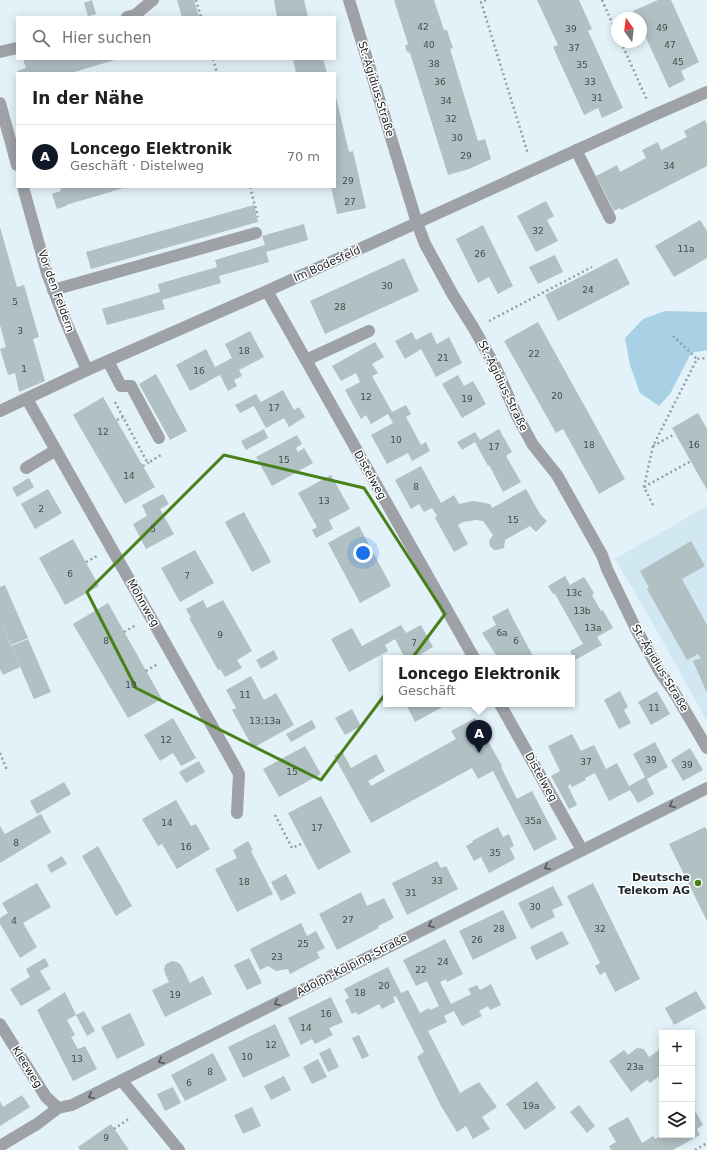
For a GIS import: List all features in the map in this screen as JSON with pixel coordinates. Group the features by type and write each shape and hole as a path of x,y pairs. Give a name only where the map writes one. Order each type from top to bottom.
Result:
{"street":[{"path":"131,16 135,15 152,0"},
{"name":"St.-Ägidius-Straße","path":"349,0 417,223 426,244 460,307 496,368 517,416 533,445 557,475 602,555 607,569 660,672 674,692 707,748"},
{"path":"0,52 16,48"},
{"name":"Im Bodesfeld","path":"0,411 87,370 267,291 707,92"},
{"path":"0,103 16,161"},
{"path":"576,150 610,218"},
{"name":"Vor den Feldern","path":"23,188 47,273 65,320 87,370"},
{"path":"53,290 256,233"},
{"name":"Distelweg","path":"267,291 472,655"},
{"path":"306,360 369,331"},
{"path":"108,361 121,386 131,386 159,438"},
{"name":"Mohnweg","path":"27,399 239,774 237,813"},
{"path":"26,468 56,450"},
{"name":"Distelweg","path":"502,707 582,850"},
{"name":"Adolph-Kolping-Straße","path":"0,1146 37,1124 58,1108 72,1105 707,788"},
{"name":"Kleeweg","path":"0,1024 46,1097 58,1108"},
{"path":"122,1080 179,1150"}],"path":[{"path":"196,0 201,16"},
{"path":"486,0 481,2 533,170"},
{"path":"602,0 611,20"},
{"path":"624,48 654,115"},
{"path":"213,60 217,72"},
{"path":"250,188 261,226 256,233"},
{"path":"474,329 592,267"},
{"path":"580,273 582,277"},
{"path":"673,336 696,359"},
{"path":"696,359 707,358"},
{"path":"653,505 644,487 653,446 696,359"},
{"path":"117,420 123,417"},
{"path":"653,446 673,435"},
{"path":"644,487 691,461"},
{"path":"143,466 150,462"},
{"path":"0,753 7,770"},
{"path":"275,815 292,848 304,843"},
{"path":"695,1150 707,1143"}],"highlighted area":[{"path":"224,455 364,488 445,614 321,780 136,688 87,592"}],"shaded area":[{"path":"665,311 707,312 707,350 691,353 670,394 659,406 640,393 630,365 625,338 643,319"},
{"path":"707,506 707,721 615,559"}],"building":[{"path":"92,0 96,14 88,16 84,3"},
{"path":"177,0 194,0 199,16 182,16"},
{"path":"274,0 304,0 308,16 277,16"},
{"path":"394,0 434,0 444,30 447,30 453,48 450,49 478,141 485,139 491,159 469,169 448,175 410,53 407,52 405,46 408,44"},
{"path":"537,0 579,0 592,29 588,31 623,108 602,118 598,108 584,115 553,47 558,45"},
{"path":"658,0 671,0 699,62 681,71 685,80 669,88 647,40 647,12 633,11"},
{"path":"23,60 115,60 74,72 17,71 26,68"},
{"path":"293,60 323,60 327,72 296,72"},
{"path":"336,97 349,152 353,151 366,208 337,214 331,188 336,188"},
{"path":"705,120 707,125 707,166 621,210 620,208 614,211 596,176 617,165 620,172 646,158 642,150 658,142 661,150 687,137 684,131"},
{"path":"60,188 124,188 57,209 52,194 61,191"},
{"path":"546,201 554,216 547,220 558,241 536,252 517,216"},
{"path":"254,205 258,222 91,269 86,252"},
{"path":"700,220 707,231 707,258 674,277 655,246"},
{"path":"304,224 308,240 266,252 269,262 219,276 221,283 162,300 165,309 107,325 102,309 160,292 158,284 217,267 215,260 265,245 262,236"},
{"path":"483,225 513,286 498,294 489,277 478,283 456,239"},
{"path":"0,227 17,287 24,285 39,337 33,339 45,381 19,392 15,373 8,375 0,349 6,347 0,325"},
{"path":"555,255 563,272 538,284 529,267"},
{"path":"404,258 419,291 325,334 310,301"},
{"path":"617,258 630,284 558,321 545,295"},
{"path":"538,322 625,479 599,494 563,429 556,433 504,341"},
{"path":"250,331 264,357 239,370 242,376 234,380 237,386 228,391 220,375 190,391 176,365 206,349 215,367 232,358 225,344"},
{"path":"412,332 416,340 431,332 437,344 449,337 462,363 436,377 421,349 405,359 395,341"},
{"path":"375,342 384,357 372,364 378,373 372,376 392,412 406,405 411,414 406,417 421,445 426,442 430,451 412,461 408,453 387,464 371,435 393,423 388,414 371,424 366,415 361,419 345,390 360,382 356,373 341,381 332,366"},
{"path":"156,374 187,431 170,440 139,384"},
{"path":"458,375 464,386 473,381 486,404 462,418 442,384"},
{"path":"283,390 294,410 299,407 305,417 289,427 284,418 266,428 254,406 240,413 235,405 256,394 261,402"},
{"path":"103,397 155,487 125,504 73,415"},
{"path":"698,413 707,429 707,490 672,428"},
{"path":"264,429 268,438 246,450 241,441"},
{"path":"499,429 512,452 506,456 521,482 503,492 475,442 462,450 457,442 475,432 480,440"},
{"path":"297,435 302,444 296,448 298,452 304,448 313,463 272,486 256,457"},
{"path":"421,466 441,503 454,495 459,504 473,501 490,504 492,508 526,489 540,514 547,521 536,532 530,526 505,540 504,548 497,550 494,550 490,546 489,541 493,535 483,521 476,520 463,522 458,525 468,544 454,552 435,518 437,516 432,508 424,512 419,504 411,509 395,480"},
{"path":"331,475 350,509 329,520 333,529 316,538 312,530 317,527 298,493"},
{"path":"29,478 34,487 17,497 12,488"},
{"path":"48,489 62,513 35,529 21,504"},
{"path":"163,494 169,504 160,509 174,534 146,549 133,524 147,516 142,505"},
{"path":"244,512 271,562 252,572 225,522"},
{"path":"359,526 391,586 360,603 328,543"},
{"path":"73,539 99,586 65,605 39,558"},
{"path":"691,541 705,566 682,579 707,625 707,693 693,661 701,658 698,654 687,660 647,589 649,588 640,571"},
{"path":"195,550 214,583 180,602 161,568"},
{"path":"565,576 570,585 584,577 594,593 592,595 601,611 603,610 613,628 597,637 602,645 575,660 575,655 572,655 570,651 583,644 555,594 553,594 548,586"},
{"path":"5,585 28,638 11,645 1,623 20,667 3,675 0,669 0,587"},
{"path":"203,600 207,608 223,600 252,651 237,660 242,668 225,677 220,669 218,670 189,618 191,618 186,609"},
{"path":"108,603 162,699 128,718 73,624"},
{"path":"508,608 532,655 496,655 482,633 496,625 492,617"},
{"path":"401,625 406,633 421,625 433,647 422,655 403,655 395,639 385,645 388,651 349,672 331,639 352,628 362,646"},
{"path":"28,639 51,692 34,699 11,646"},
{"path":"274,650 278,659 261,669 256,660"},
{"path":"251,676 264,700 276,693 294,725 253,748 232,710 236,708 226,690"},
{"path":"620,691 628,707 624,710 631,723 619,729 604,700"},
{"path":"657,691 670,714 651,725 638,702"},
{"path":"408,707 442,707 415,722"},
{"path":"352,709 361,726 345,735 335,718"},
{"path":"173,718 196,758 181,766 173,753 160,761 144,735"},
{"path":"475,718 502,766 501,767 517,799 532,791 557,839 534,851 493,771 478,779 472,768 371,823 334,756 342,751 351,768 376,754 385,771 368,781 371,786 456,739 451,731"},
{"path":"312,720 316,728 291,742 286,734"},
{"path":"572,734 581,751 594,745 606,769 617,763 629,786 645,777 633,754 655,742 668,767 647,779 654,794 638,803 630,790 609,801 595,773 585,778 586,780 572,787 570,784 568,786 577,805 569,809 551,776 560,771 548,746"},
{"path":"305,746 321,774 279,797 263,769"},
{"path":"690,748 703,770 683,781 671,760"},
{"path":"199,761 205,772 186,783 179,772"},
{"path":"64,782 71,794 37,814 30,801"},
{"path":"321,796 351,852 318,870 288,813"},
{"path":"176,800 191,826 196,824 210,849 177,869 162,844 158,846 142,819"},
{"path":"41,814 51,832 0,863 0,826 5,834"},
{"path":"498,827 503,837 509,834 514,846 510,848 515,859 489,873 481,857 474,861 466,846 473,842 472,841"},
{"name":"Deutsche Telekom AG","path":"705,827 707,830 707,921 669,844"},
{"path":"248,841 253,850 251,851 273,894 237,912 215,869 237,858 233,850"},
{"path":"98,846 132,906 116,916 82,856"},
{"path":"62,856 67,864 51,873 47,865"},
{"path":"437,861 441,868 446,866 458,889 407,915 392,883"},
{"path":"286,874 296,893 281,901 271,882"},
{"path":"37,883 51,907 23,923 37,947 20,958 0,924 0,918 8,913 2,903"},
{"path":"593,883 640,979 615,992 605,972 600,975 595,966 600,963 567,896"},
{"path":"553,886 563,905 552,910 555,917 531,929 518,903"},
{"path":"361,892 367,906 384,898 394,918 378,926 379,928 337,950 319,914"},
{"path":"503,910 517,938 473,960 459,931"},
{"path":"301,923 307,936 316,931 325,948 317,952 320,958 290,974 288,969 276,971 268,966 260,970 250,949"},
{"path":"562,931 569,944 536,960 530,947"},
{"path":"445,939 463,974 447,982 446,979 440,982 451,1004 471,994 468,989 477,985 480,990 491,984 501,1005 490,1010 488,1006 479,1011 482,1016 462,1026 454,1011 444,1016 447,1022 428,1031 460,1093 479,1082 497,1107 482,1117 490,1129 473,1139 466,1126 457,1132 441,1106 417,1057 424,1052 396,996 393,997 395,1002 382,1009 379,1004 358,1015 356,1012 352,1014 345,1000 349,998 344,989 388,967 401,993 408,990 420,1013 429,1008 430,1010 439,1006 427,981 416,986 403,960"},
{"path":"45,958 49,966 40,971 51,989 21,1006 10,989 30,977 26,969"},
{"path":"249,958 262,983 247,990 234,965"},
{"path":"172,961 181,965 190,983 203,976 212,994 165,1017 152,990 169,982 164,969 166,964"},
{"path":"696,991 706,1008 674,1025 665,1008"},
{"path":"65,992 76,1015 67,1020 75,1035 71,1037 78,1049 85,1046 97,1069 73,1081 37,1010"},
{"path":"331,997 343,1022 329,1028 333,1035 315,1044 312,1039 301,1045 288,1018"},
{"path":"84,1011 95,1031 87,1036 76,1015"},
{"path":"130,1013 145,1045 117,1059 101,1027"},
{"path":"275,1024 290,1056 243,1078 228,1047"},
{"path":"359,1035 369,1056 362,1059 352,1038"},
{"path":"330,1048 339,1067 328,1072 319,1053"},
{"path":"637,1048 644,1049 649,1057 659,1050 659,1076 650,1083 647,1080 631,1092 609,1061 624,1050 628,1055"},
{"path":"213,1053 227,1080 185,1101 171,1075"},
{"path":"318,1059 327,1077 312,1084 303,1067"},
{"path":"284,1076 291,1090 271,1100 264,1086"},
{"path":"537,1081 556,1108 525,1130 506,1104"},
{"path":"173,1087 181,1103 165,1111 157,1094"},
{"path":"22,1095 30,1107 0,1126 0,1101 3,1107"},
{"path":"579,1105 595,1126 587,1133 570,1112"},
{"path":"252,1107 261,1126 243,1134 234,1115"},
{"path":"695,1110 703,1125 697,1129 700,1135 695,1138"},
{"path":"628,1117 642,1143 653,1136 655,1139 659,1137 659,1138 695,1138 673,1150 611,1150 609,1146 616,1142 608,1128"},
{"path":"111,1124 129,1150 80,1150 78,1147"}],"place":[{"name":"Loncego Elektronik","path":"479,753"},
{"name":"Deutsche Telekom AG","path":"698,883"}]}
